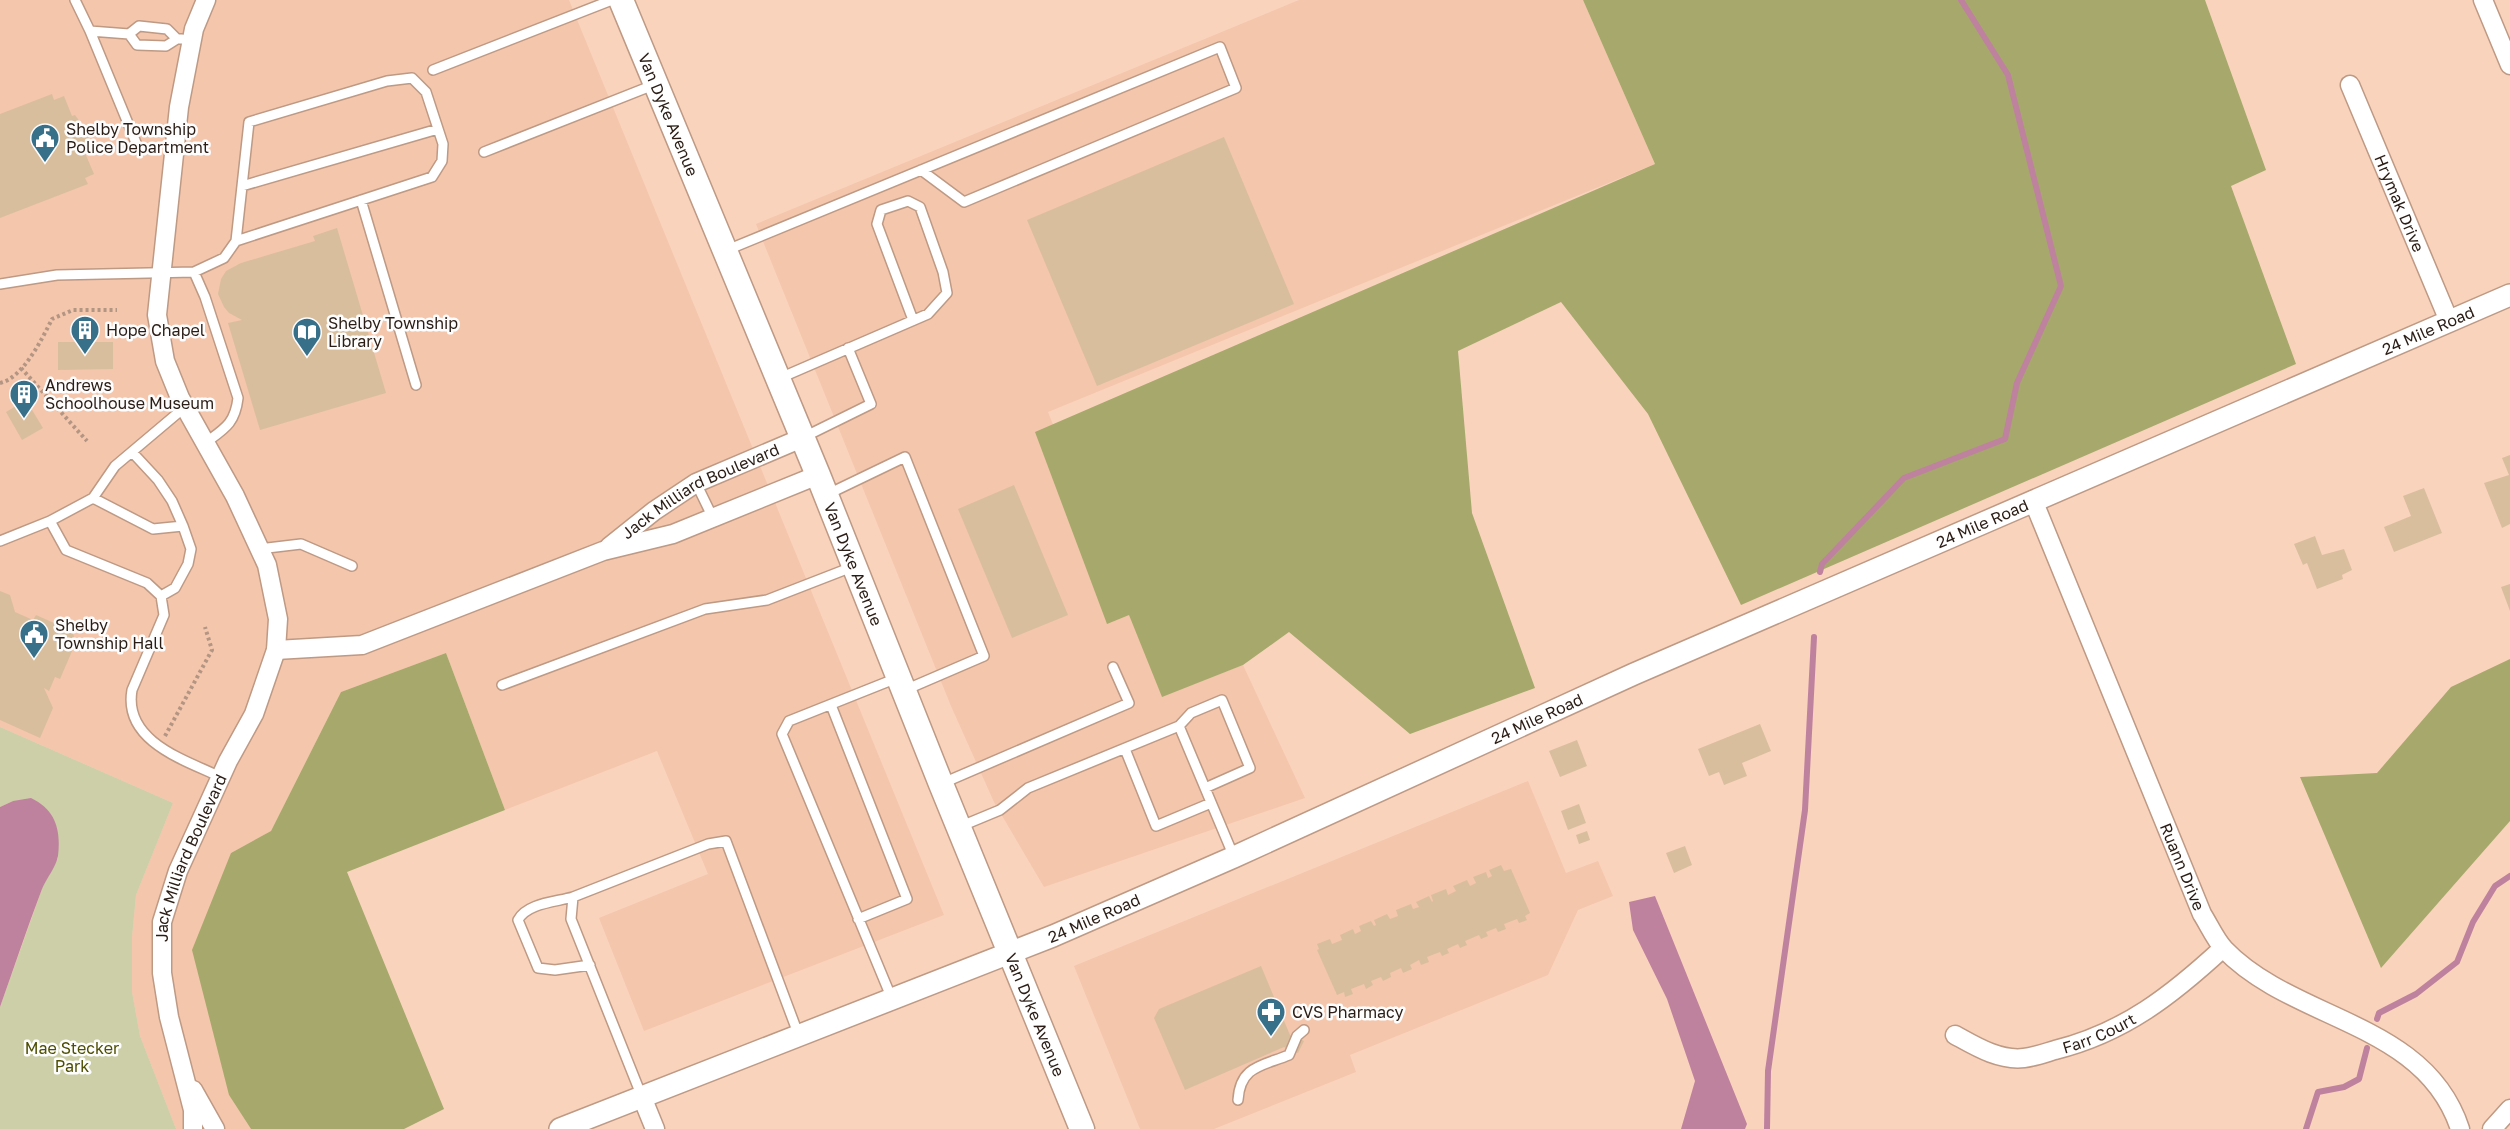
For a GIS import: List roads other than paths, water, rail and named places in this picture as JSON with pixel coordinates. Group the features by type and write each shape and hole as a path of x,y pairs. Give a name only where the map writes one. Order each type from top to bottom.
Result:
{"main road":[{"name":"Van Dyke Avenue","path":"621,0 822,485 1082,1129"}],"street":[{"name":"Jack Milliard Boulevard","path":"194,1129 193,1110 169,1017 162,973 162,922 178,871 221,777 254,714 276,650 278,619 267,565 235,496 185,407 165,361 157,315 184,40 206,0"},
{"path":"2483,0 2510,65"},
{"name":"Hrymak Drive","path":"2350,85 2449,321"},
{"name":"24 Mile Road","path":"560,1129 1011,953 1234,857 1634,674 2510,295"},
{"name":"Jack Milliard Boulevard","path":"603,551 654,511 696,483 802,438"},
{"name":"Jack Milliard Boulevard","path":"276,650 362,645 603,551 673,534 713,518 822,485"},
{"name":"Ruann Drive","path":"2033,500 2202,914 2223,948 2253,973 2293,998 2381,1038 2415,1062 2441,1090 2460,1129"},
{"name":"Farr Court","path":"1954,1035 1986,1052 2022,1059 2073,1046 2133,1020 2182,985 2223,948"},
{"name":"Jack Milliard Boulevard","path":"184,1076 212,1119 215,1129"},
{"path":"642,1097 655,1129"},
{"path":"2492,1129 2510,1108"}],"lane":[{"path":"75,0 139,150"},
{"path":"433,70 612,0"},
{"path":"90,31 129,34 139,26 167,29 184,40"},
{"path":"129,34 137,45 166,46 184,40"},
{"path":"725,251 1220,46 1236,88 964,202 921,170"},
{"path":"0,284 57,275 194,272 224,258 236,241 249,122 387,81 412,78 426,92 443,144 442,161 432,177 236,241"},
{"path":"484,152 656,84"},
{"path":"242,186 438,129"},
{"path":"361,200 416,385"},
{"path":"777,379 928,314 946,293 943,272 920,207 908,201 881,210 877,224 913,320"},
{"path":"194,272 206,297 238,398 236,414 205,443"},
{"path":"802,438 871,404 848,348"},
{"path":"0,541 50,521 93,498 115,466 185,407"},
{"path":"132,452 158,480 172,501 191,549 188,564 175,588 161,596"},
{"path":"822,485 905,457 984,656 831,705 789,721 782,735 892,999"},
{"path":"696,483 713,518"},
{"path":"93,498 153,530 183,526"},
{"path":"50,521 66,550 147,583 161,596 164,615 132,690 130,701 133,716 151,742 221,777"},
{"path":"260,549 301,544 352,566"},
{"path":"502,685 705,609 766,600 855,566"},
{"path":"941,784 1129,703 1113,667"},
{"path":"959,827 1000,810 1028,788 1179,726 1191,713 1222,700 1250,768 1205,788"},
{"path":"831,705 907,898 858,919"},
{"path":"1179,726 1234,857"},
{"path":"1125,749 1156,826 1211,803"},
{"path":"590,965 555,970 538,968 518,920 521,914 530,908 573,897 708,844 726,841 799,1036"},
{"path":"573,897 571,919 642,1097"},
{"path":"1238,1100 1241,1081 1248,1071 1289,1055 1297,1036 1304,1030"}],"waterway":[{"path":"1820,572 1822,564 1904,478 2005,439 2017,383 2061,286 2008,75 1961,0"},
{"path":"1767,1129 1768,1071 1805,810 1814,637"},
{"path":"2377,1019 2379,1013 2416,994 2457,962 2473,922 2495,886 2510,876"},
{"path":"2306,1129 2318,1092 2344,1087 2359,1079 2367,1048"}],"place":[{"name":"Shelby Township Police Department","path":"45,164"},
{"name":"Hope Chapel","path":"85,356"},
{"name":"Shelby Township Library","path":"307,358"},
{"name":"Andrews Schoolhouse Museum","path":"24,420"},
{"name":"Shelby Township Hall","path":"34,660"},
{"name":"CVS Pharmacy","path":"1271,1038"}],"park label":[{"name":"Mae Stecker Park","path":"72,1057"}]}
